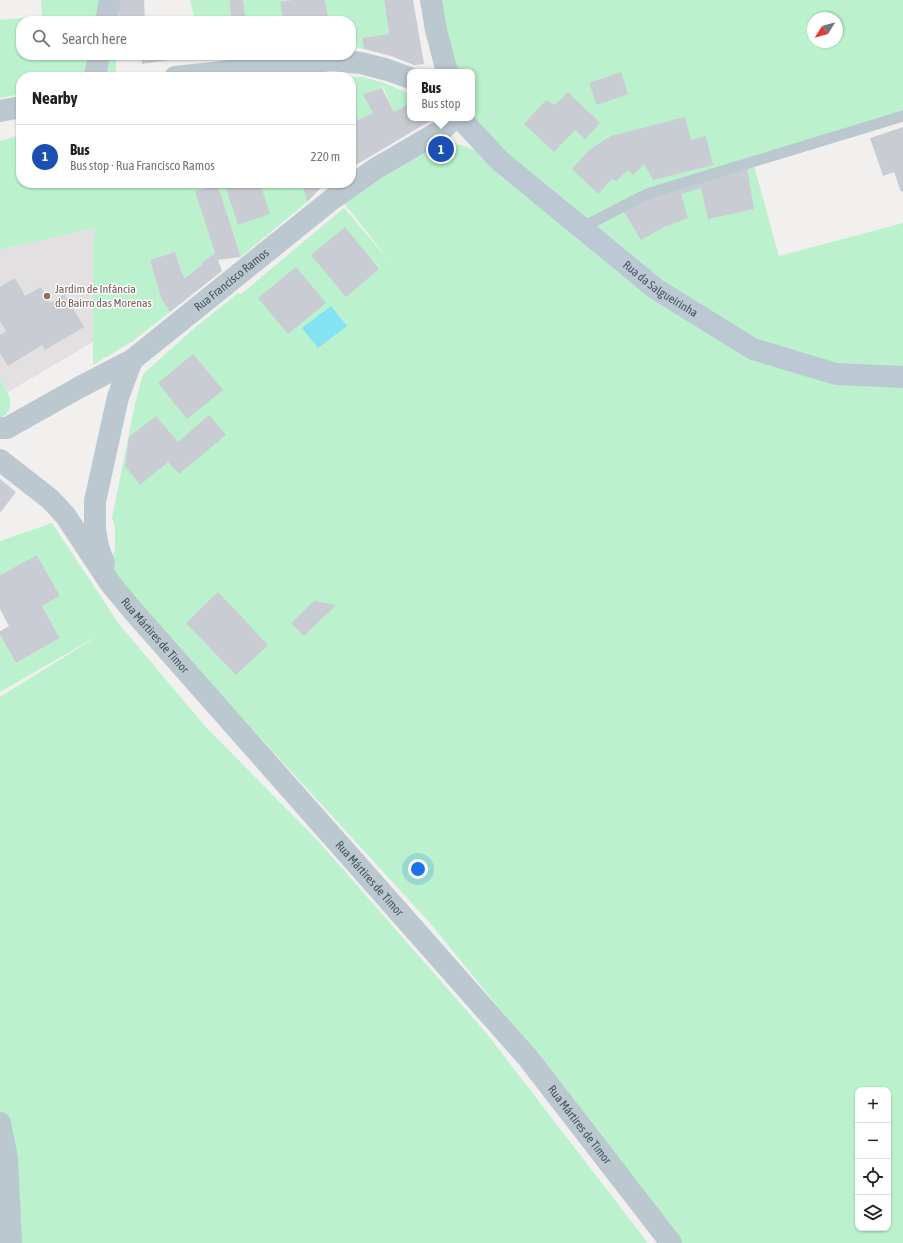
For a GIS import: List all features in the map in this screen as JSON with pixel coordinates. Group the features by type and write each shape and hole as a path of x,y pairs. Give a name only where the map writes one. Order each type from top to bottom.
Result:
{"street":[{"path":"107,16 110,0"},
{"path":"431,0 436,30 446,69"},
{"path":"95,72 98,60"},
{"path":"221,72 332,60 361,63 407,77"},
{"path":"0,111 16,108"},
{"name":"Rua Francisco Ramos","path":"356,182 375,169 442,130 451,121"},
{"name":"Rua da Salgueirinha","path":"463,121 499,160 656,289 753,349 836,374 903,377"},
{"name":"Rua Francisco Ramos","path":"0,428 7,428 80,386 132,360 331,200 348,188"},
{"path":"110,583 98,547 95,501 118,398 132,360"},
{"name":"Rua Mártires de Timor","path":"0,460 50,499 65,515 110,583 528,1058 671,1243"},
{"path":"0,1123 7,1158 10,1243"}],"lane":[{"path":"581,228 647,194 903,116"}],"shaded area":[{"name":"Jardim de Infância do Bairro das Morenas","path":"95,228 93,250 93,342 8,392 0,378 0,250"}],"green space":[{"path":"41,0 118,0 117,16 42,16"},
{"path":"190,0 229,0 231,16 194,16"},
{"path":"243,0 292,0 281,2 283,16 245,16"},
{"path":"325,0 384,0 389,34 363,38 364,49 356,47 356,16 328,16"},
{"path":"437,0 903,0 903,116 753,162 779,256 903,223 903,1243 674,1243 513,1025 430,923 147,614 114,573 112,556 115,550 115,527 112,518 135,404 143,374 191,331 238,293 241,294 344,208 393,265 343,202 352,195 428,151 459,144 498,159 474,121 475,69 451,69"},
{"path":"16,18 16,60 116,60 116,72 16,72 16,95 0,98 0,20"},
{"path":"356,77 363,77 384,83 407,93 407,105 394,112 383,87 364,94 373,113 358,120 356,115"},
{"path":"16,136 16,188 206,188 196,191 215,253 201,263 202,265 185,278 175,252 150,260 161,298 170,312 133,341 93,365 93,250 95,228 0,250 0,141"},
{"path":"219,188 303,188 307,202 241,257"},
{"path":"0,378 9,394 10,405 9,410 0,419"},
{"path":"52,523 119,624 205,726 320,843 487,1034 648,1243 11,1243 0,1123 0,697 101,634 0,692 0,635 16,663 60,638 42,606 60,596 37,555 0,575 0,541"}],"water":[{"path":"331,306 347,326 318,348 302,328"}],"building":[{"path":"119,0 144,0 145,16 119,16"},
{"path":"229,0 243,0 245,16 231,16"},
{"path":"292,0 325,0 328,16 283,16 280,2"},
{"path":"384,0 413,0 424,64 414,65 391,56 364,49 362,38 389,34"},
{"path":"142,60 170,60 142,64"},
{"path":"621,72 628,94 597,105 589,83"},
{"path":"382,88 394,112 407,105 407,121 430,121 356,165 356,115 358,120 373,113 363,94"},
{"path":"568,92 600,123 585,139 575,130 554,152 524,124 546,100 555,105"},
{"path":"685,117 691,140 706,136 713,165 653,180 644,164 633,175 628,170 616,181 612,179 598,194 572,169 589,150 611,136"},
{"path":"903,127 903,191 901,192 894,172 883,176 870,138"},
{"path":"747,168 754,209 708,219 701,188 681,194 688,218 664,227 641,240 624,212 651,197"},
{"path":"206,188 219,188 241,257 218,260 222,271 170,312 161,298 150,260 175,252 185,278 202,265 201,263 215,253 195,191"},
{"path":"226,188 262,188 270,214 238,225"},
{"path":"303,188 320,188 320,189 307,202"},
{"path":"345,227 379,269 346,297 311,255"},
{"path":"296,267 326,303 288,334 258,298"},
{"path":"15,278 25,296 41,287 50,303 64,294 84,327 45,350 42,345 8,366 0,353 0,335 6,331 0,321 0,287"},
{"path":"193,354 223,390 187,419 158,383"},
{"path":"209,415 226,435 179,474 168,462 140,485 125,466 129,437 156,416 178,442"},
{"path":"0,479 16,492 0,513"},
{"path":"37,555 60,596 42,606 60,638 16,663 0,635 0,631 9,626 0,609 0,575"},
{"path":"218,592 268,645 236,675 186,623"},
{"path":"314,601 336,605 304,636 291,623"}],"place":[{"name":"Bus","path":"441,149"},
{"name":"Jardim de Infância do Bairro das Morenas","path":"47,296"}]}
